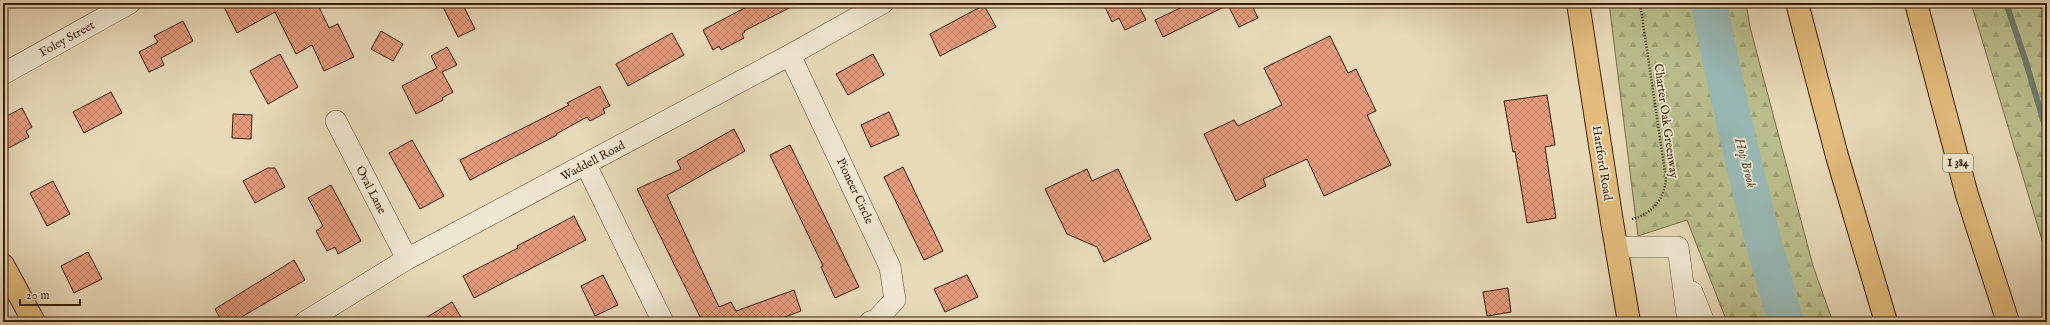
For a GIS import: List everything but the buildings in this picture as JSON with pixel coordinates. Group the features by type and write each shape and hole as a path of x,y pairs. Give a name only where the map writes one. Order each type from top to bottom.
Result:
{"main road":[{"name":"Hartford Road","path":"1578,3 1629,322"},
{"path":"1797,3 1835,149 1886,322"},
{"name":"I 384","path":"1916,3 1967,195 2008,322"},
{"path":"3,265 34,322"}],"street":[{"name":"Foley Street","path":"3,74 130,3"},
{"name":"Waddell Road","path":"305,322 407,259 586,165 883,3"},
{"name":"Pioneer Circle","path":"790,55 890,267 895,300 876,320 870,322"},
{"name":"Oval Lane","path":"336,121 407,259"},
{"path":"586,165 663,322"},
{"path":"1616,247 1678,247 1688,322"},
{"path":"1680,260 1704,322"}],"path":[{"name":"Charter Oak Greenway","path":"1626,220 1640,216 1655,206 1664,194 1666,179 1640,3"}],"green space":[{"path":"1609,3 1746,3 1750,27 1813,266 1833,322 1727,322 1687,220 1638,236"},
{"path":"1971,3 2047,3 2047,257"}],"waterway":[{"name":"Hop Brook","path":"1709,3 1744,163 1786,322"},
{"path":"2006,3 2025,59 2047,133"}]}
